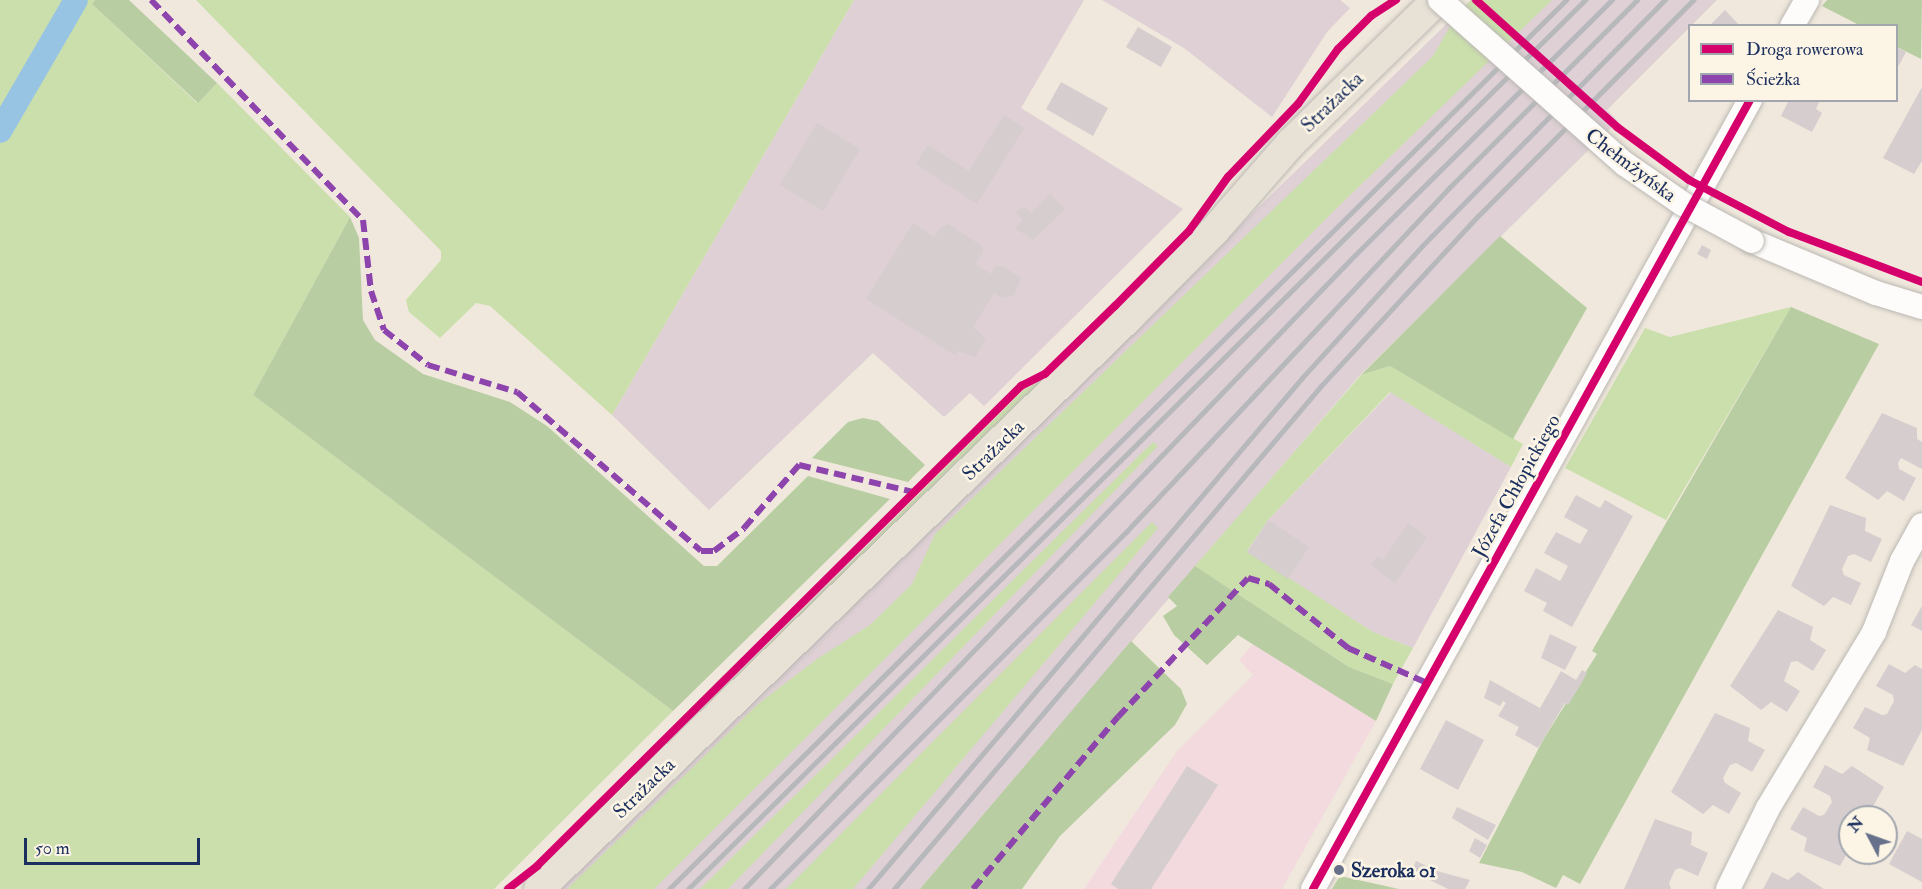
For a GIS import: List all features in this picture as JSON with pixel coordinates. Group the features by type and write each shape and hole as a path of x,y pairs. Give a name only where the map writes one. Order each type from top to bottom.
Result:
{"main road":[{"name":"Strażacka","path":"538,889 1127,319 1215,231 1291,143 1438,0"}],"street":[{"name":"Chełmżyńska","path":"1438,0 1625,164 1683,204 1752,241 1856,286 1922,307"},
{"path":"1793,24 1807,0"},
{"name":"Józefa Chłopickiego","path":"1313,889 1749,102"},
{"path":"1728,889 1768,808 1874,632 1902,561 1922,525"}],"shaded area":[{"path":"854,0 1084,0 1021,108 1183,209 984,406 970,393 944,417 873,353 709,510 612,415"},
{"path":"1102,0 1340,0 1350,8 1327,32 1272,117 1184,48"},
{"path":"1471,0 1717,0 1693,24 1688,24 1688,29 1607,110 1618,121 1360,375 920,889 559,889"},
{"path":"1391,392 1511,467 1413,648 1373,632 1247,552 1268,520"},
{"path":"1255,642 1376,721 1282,889 1084,889 1177,751 1253,675 1239,660"}],"green space":[{"path":"0,0 95,0 92,4 197,103 217,83 350,217 253,395 673,711 494,889 0,889"},
{"path":"95,0 129,0 217,83 198,103 92,4"},
{"path":"196,0 854,0 612,415 490,306 476,303 440,338 409,312 406,300 441,260 441,251"},
{"path":"1471,0 1552,0 1341,204 654,889 567,889 758,704 817,659 870,625 912,584 935,534 1433,56 1459,11"},
{"path":"1827,0 1922,0 1921,59 1898,48 1898,24 1857,24 1822,6"},
{"path":"350,217 359,238 363,320 375,340 423,374 510,402 547,426 704,566 717,566 808,476 890,499 673,711 253,395"},
{"path":"1500,236 1587,308 1513,439 1390,366 1361,375"},
{"path":"1791,307 1666,520 1565,468 1645,328 1670,337"},
{"path":"1791,307 1879,344 1580,884 1563,875 1556,888 1522,872 1479,863 1543,740 1597,654 1592,651"},
{"path":"1390,366 1523,444 1511,467 1390,392 1268,520 1247,551 1373,632 1413,648 1393,684 1349,667 1195,566 1361,375"},
{"path":"1043,380 629,783 1023,390"},
{"path":"863,418 878,421 925,465 908,482 812,458 848,422"},
{"path":"1153,442 1158,446 728,889 700,889"},
{"path":"1152,522 1158,528 853,889 786,889"},
{"path":"1195,566 1349,667 1393,684 1376,721 1238,635 1207,665 1174,635 1163,616 1177,606 1168,597"},
{"path":"1131,641 1181,689 1187,704 1175,725 1060,836 1022,889 920,889"},
{"path":"1340,876 1399,889 1332,889"}],"building":[{"path":"1725,10 1738,24 1711,24"},
{"path":"1138,27 1172,47 1161,67 1126,47"},
{"path":"1898,48 1906,52 1898,65"},
{"path":"1061,82 1108,108 1093,136 1046,109"},
{"path":"1922,87 1922,161 1914,174 1883,158"},
{"path":"1788,102 1819,102 1816,109 1822,113 1812,132 1781,116"},
{"path":"1004,115 1024,128 977,204 916,164 928,145 969,171"},
{"path":"817,123 860,149 823,211 780,185"},
{"path":"1050,194 1065,209 1033,240 1015,228 1023,220 1016,213 1024,206 1031,213"},
{"path":"913,223 934,237 942,226 948,224 982,246 983,252 975,264 991,274 995,267 1002,266 1021,278 1014,295 1002,298 994,293 973,327 986,339 975,357 958,351 955,355 866,299"},
{"path":"1702,245 1711,250 1707,259 1697,254"},
{"path":"1882,413 1917,428 1917,439 1922,442 1922,469 1901,458 1898,463 1899,469 1916,478 1904,501 1887,491 1878,500 1845,478"},
{"path":"1576,495 1600,508 1605,500 1633,516 1572,627 1543,611 1547,603 1524,591 1536,568 1560,581 1564,574 1568,566 1544,553 1556,532 1580,544 1588,530 1564,517"},
{"path":"1830,505 1866,518 1865,531 1882,539 1871,562 1854,554 1848,556 1842,569 1844,575 1861,583 1851,605 1833,597 1824,606 1791,586"},
{"path":"1268,520 1309,547 1288,579 1247,552"},
{"path":"1408,523 1427,537 1395,583 1371,565 1378,556 1383,560"},
{"path":"1922,606 1922,631 1911,625"},
{"path":"1778,610 1813,627 1810,640 1826,650 1813,671 1797,661 1791,662 1784,681 1800,691 1787,712 1771,702 1761,710 1730,686"},
{"path":"1550,634 1577,647 1565,670 1541,658"},
{"path":"1889,664 1905,673 1915,665 1922,669 1922,730 1903,766 1867,750 1870,738 1853,728 1865,707 1882,715 1887,714 1894,701 1893,695 1876,686"},
{"path":"1582,670 1587,673 1581,684 1568,705 1565,703 1538,748 1515,735 1519,727 1498,716 1506,703 1503,701 1500,706 1484,698 1490,680 1540,708 1561,671 1576,680"},
{"path":"1715,713 1750,728 1748,741 1765,750 1752,772 1736,763 1730,765 1723,778 1725,783 1741,793 1729,814 1713,805 1703,814 1671,792"},
{"path":"1446,720 1484,740 1458,790 1420,769"},
{"path":"1825,765 1842,774 1852,766 1884,787 1874,805 1838,805 1838,865 1840,866 1804,851 1807,838 1790,829 1803,807 1819,816 1824,815 1832,802 1830,796 1813,787"},
{"path":"1187,766 1218,785 1151,889 1118,889 1111,884"},
{"path":"1457,807 1496,825 1488,840 1452,818"},
{"path":"1655,819 1692,832 1691,845 1708,853 1698,876 1680,868 1675,870 1669,883 1671,889 1624,889"},
{"path":"1907,831 1922,839 1922,882 1891,865 1898,865 1898,848"},
{"path":"1475,838 1487,845 1480,858 1469,851"},
{"path":"1416,861 1437,871 1470,880 1465,889 1448,889 1412,871"},
{"path":"1772,872 1788,880 1798,872 1824,889 1763,889"}],"waterway":[{"path":"0,131 76,0"}],"railway":[{"path":"669,889 1566,0"},
{"path":"688,889 1585,0"},
{"path":"744,889 1355,255 1612,0"},
{"path":"770,889 1126,532 1449,188 1637,0"},
{"path":"868,889 1302,378 1422,246 1665,0"},
{"path":"894,889 1321,386 1478,216 1693,0"}],"marked path":[{"path":"151,0 363,220 371,291 384,330 428,365 517,392 701,551 714,551 744,528 799,465 913,492"},
{"path":"973,889 1118,717 1248,578 1269,584 1348,648 1425,682"}],"cycle path":[{"path":"508,889 537,866 1021,386 1045,374 1115,306 1189,231 1228,177 1298,104 1338,49 1371,16 1396,0"},
{"path":"1476,0 1617,127 1689,180 1789,232 1922,282"},
{"path":"1313,889 1749,102"}],"place":[{"name":"Szeroka 01","path":"1339,870"}]}
